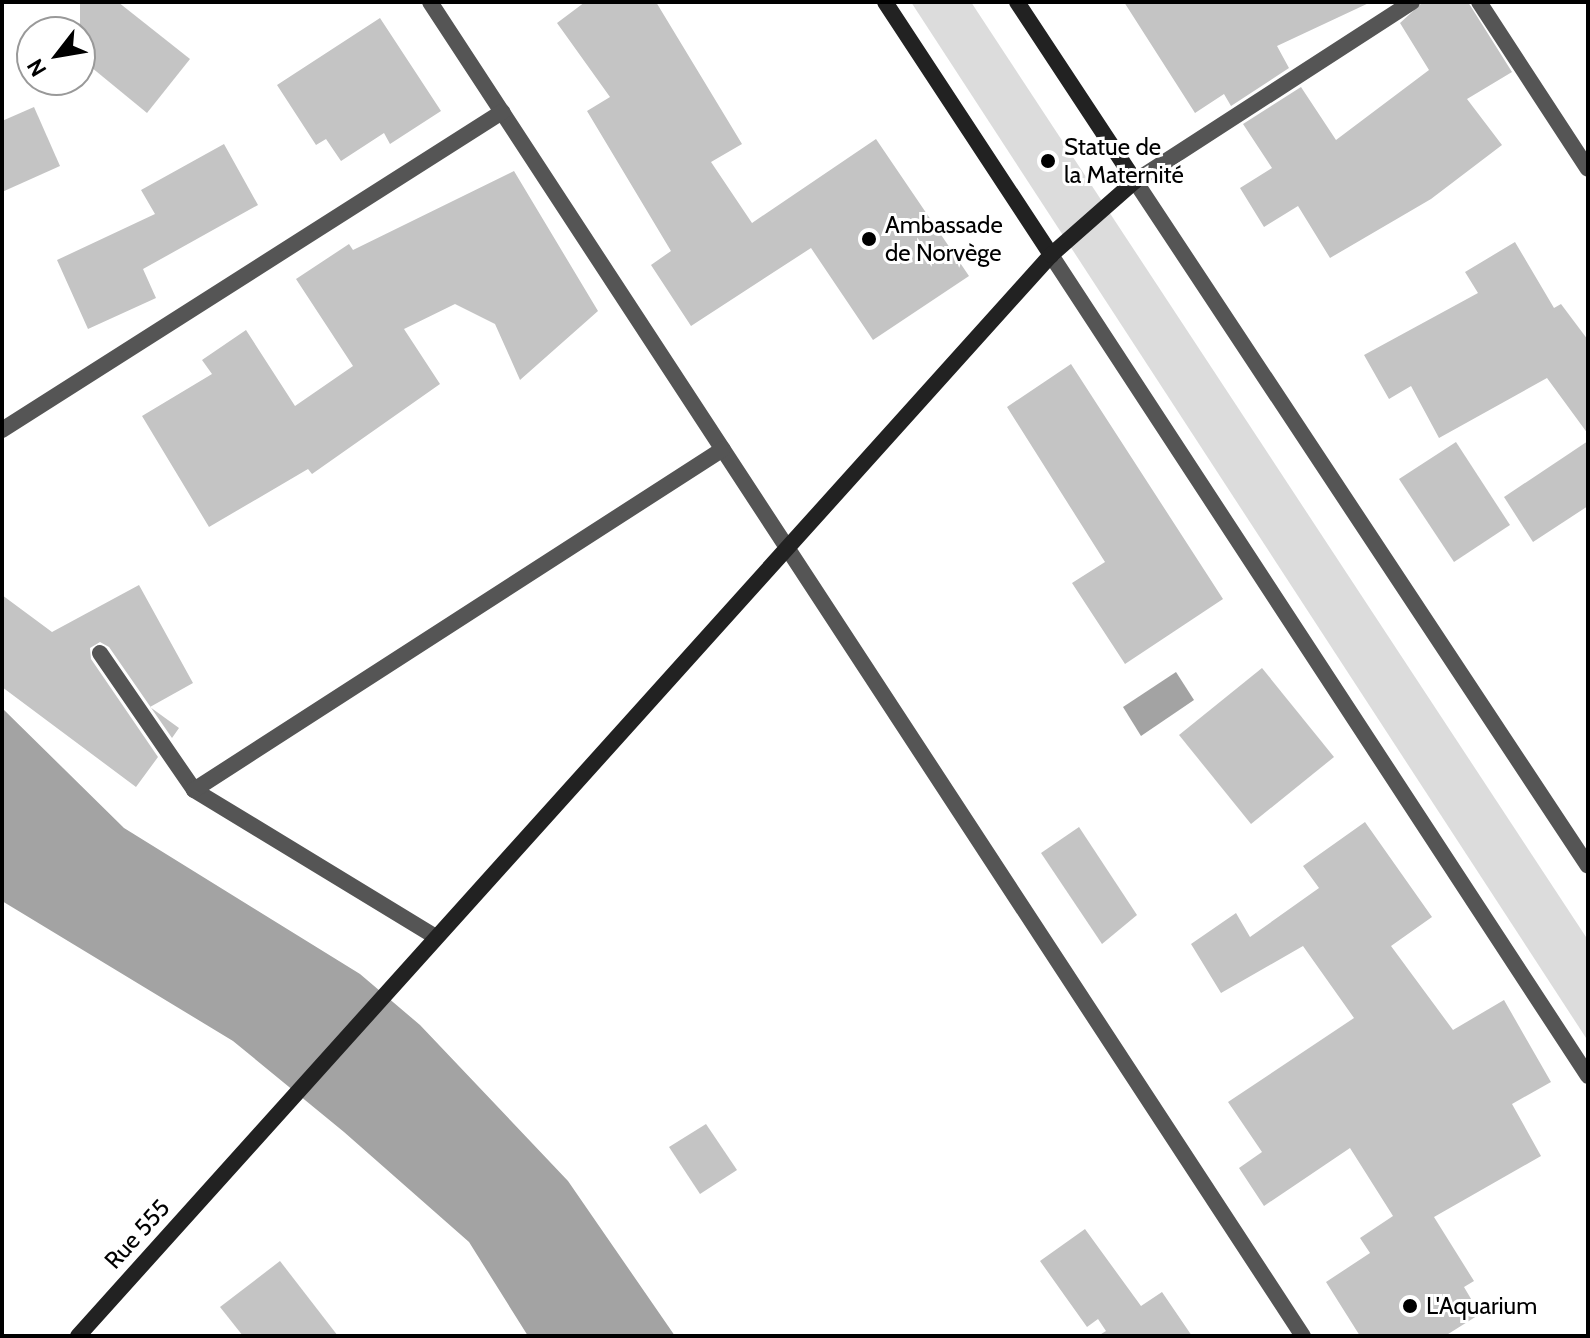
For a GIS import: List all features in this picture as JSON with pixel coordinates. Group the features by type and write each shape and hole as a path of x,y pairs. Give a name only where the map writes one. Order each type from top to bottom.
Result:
{"street":[{"path":"430,2 1303,1336"},
{"path":"885,2 1588,1076"},
{"path":"1017,2 1588,866"},
{"path":"1135,181 1412,2"},
{"path":"1479,2 1588,169"},
{"path":"2,430 502,112"},
{"name":"Rue 555","path":"78,1336 1051,255 1135,181"},
{"path":"194,790 723,449"},
{"path":"100,653 194,790 436,937"}],"shaded area":[{"path":"911,2 971,2 1588,940 1588,1041"},
{"path":"1176,672 1194,700 1141,736 1123,707"},
{"path":"2,708 124,828 360,974 420,1025 568,1181 675,1336 528,1336 469,1242 344,1132 233,1041 2,901"}],"building":[{"path":"80,2 118,2 190,59 147,113 96,71 96,16 80,16"},
{"path":"585,2 656,2 742,144 711,162 752,223 876,139 969,276 873,340 811,248 691,326 651,265 671,251 587,111 610,97 557,23"},
{"path":"1124,2 1371,2 1277,46 1289,68 1231,106 1224,94 1195,113"},
{"path":"1423,2 1468,2 1512,72 1467,99 1502,145 1431,199 1330,258 1298,206 1264,227 1240,188 1272,168 1243,124 1301,87 1336,140 1429,70 1400,23"},
{"path":"380,18 441,111 390,144 384,133 341,161 326,139 316,145 277,85"},
{"path":"34,107 60,166 2,192 2,121"},
{"path":"224,144 258,205 143,269 156,298 88,329 57,260 155,214 141,190"},
{"path":"514,171 598,311 520,380 495,324 455,304 404,329 440,384 312,474 308,469 209,527 142,416 212,374 202,360 246,330 295,406 353,366 296,279 349,244 353,250"},
{"path":"1515,242 1554,308 1561,304 1588,340 1588,434 1547,378 1439,438 1411,386 1389,399 1364,355 1478,293 1465,272"},
{"path":"1071,364 1223,599 1125,664 1072,583 1105,562 1007,407"},
{"path":"1588,441 1588,506 1533,542 1504,497"},
{"path":"1456,442 1510,525 1454,562 1399,479"},
{"path":"139,585 193,683 150,707 109,647 100,642 90,648 91,659 158,757 136,787 2,687 2,595 52,632"},
{"path":"1262,668 1334,757 1251,824 1179,735"},
{"path":"151,708 179,728 172,738"},
{"path":"1365,822 1432,917 1391,946 1453,1030 1504,1000 1551,1082 1512,1104 1541,1156 1434,1217 1474,1281 1464,1287 1480,1314 1445,1336 1360,1336 1326,1282 1370,1253 1360,1238 1393,1216 1350,1148 1264,1206 1239,1168 1262,1152 1228,1102 1354,1018 1303,946 1221,993 1191,944 1236,913 1250,937 1319,888 1303,866"},
{"path":"1079,827 1137,915 1102,944 1041,853"},
{"path":"706,1124 737,1170 700,1194 669,1147"},
{"path":"1085,1229 1141,1306 1162,1292 1192,1336 1098,1336 1106,1331 1098,1319 1087,1327 1040,1261"},
{"path":"280,1261 338,1336 243,1336 220,1307"}],"place":[{"name":"Statue de la Maternité","path":"1048,161"},
{"name":"Ambassade de Norvège","path":"869,239"},
{"name":"L'Aquarium","path":"1410,1306"}]}
